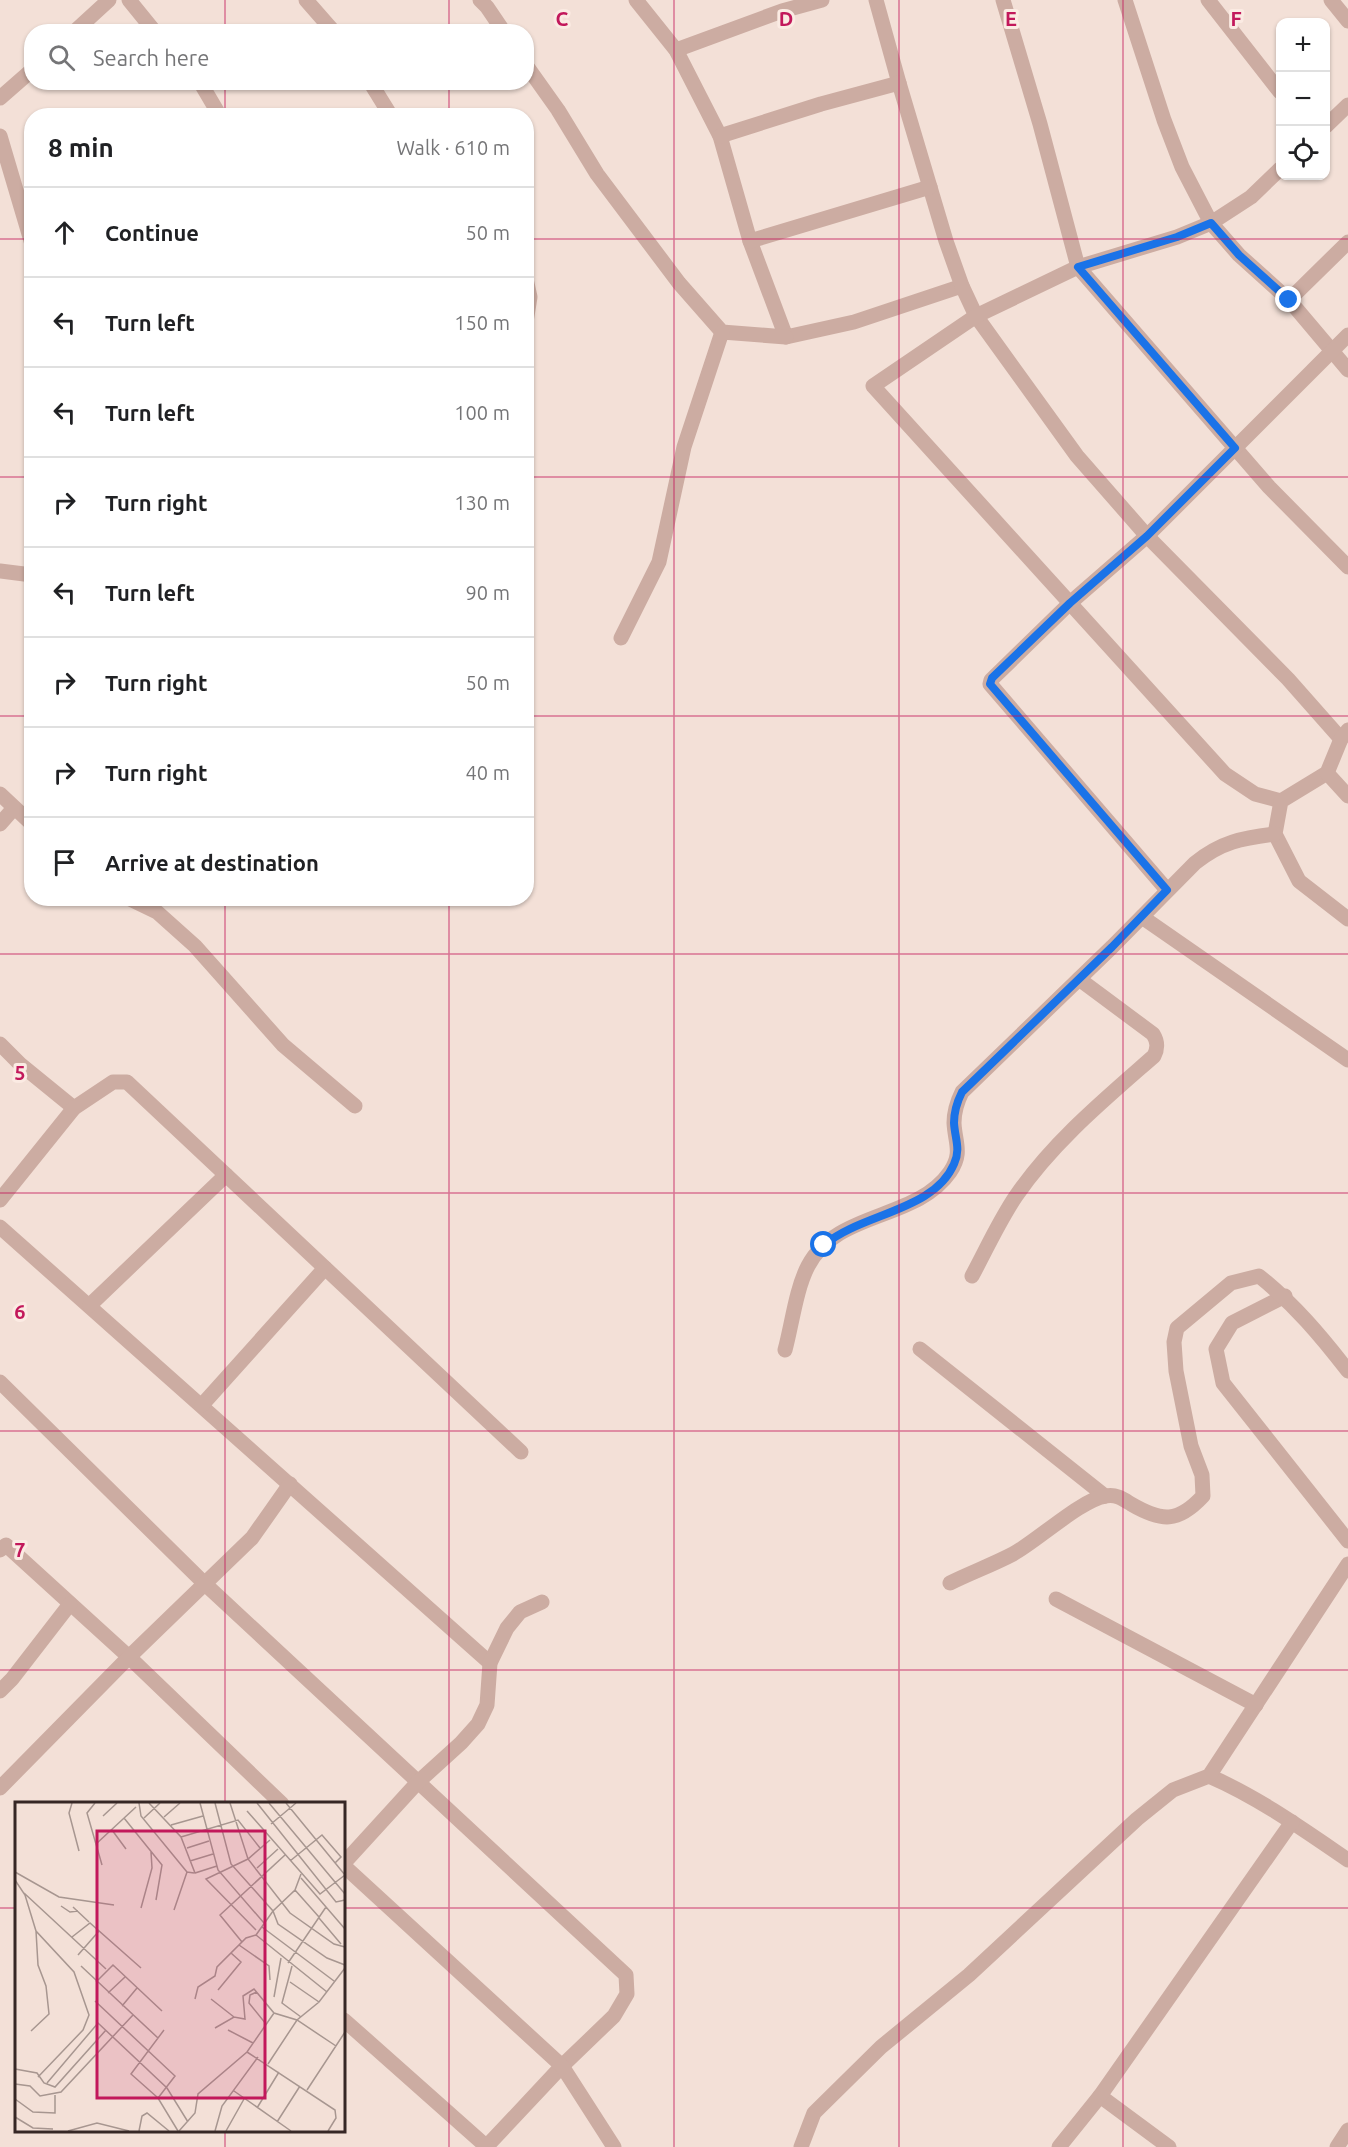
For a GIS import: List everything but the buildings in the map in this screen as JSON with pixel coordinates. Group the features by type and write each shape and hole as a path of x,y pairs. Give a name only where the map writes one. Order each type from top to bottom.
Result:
{"street":[{"path":"83,24 109,0"},
{"path":"129,0 148,24"},
{"path":"306,0 327,24"},
{"path":"480,0 499,24"},
{"path":"636,0 676,50 720,136 750,241 786,337"},
{"path":"676,50 782,11 822,0"},
{"path":"876,0 898,83 930,187 962,286 976,316 1077,456 1147,536 1345,735 1327,773 1281,801 1255,794 1225,774 873,386 976,316 1078,267 1177,237 1211,223 1251,197 1276,174"},
{"path":"1003,0 1040,124 1078,267 1269,487 1348,567"},
{"path":"1125,0 1164,120 1182,166 1211,223 1239,255 1289,300 1348,370"},
{"path":"1208,0 1276,86"},
{"path":"1331,0 1348,21"},
{"path":"534,76 558,110 597,174 679,283 722,332 786,337 854,322 962,286"},
{"path":"0,99 24,77"},
{"path":"720,136 821,104 898,83"},
{"path":"204,90 215,108"},
{"path":"375,90 387,108"},
{"path":"1330,122 1348,105"},
{"path":"0,136 24,217"},
{"path":"750,241 930,187"},
{"path":"1289,300 1348,242"},
{"path":"621,638 659,562 684,447 722,332"},
{"path":"1167,890 990,684 992,678 1070,603 1147,536 1348,334"},
{"path":"0,570 24,574"},
{"path":"1327,773 1348,796"},
{"path":"0,794 24,817"},
{"path":"1281,801 1275,834 1299,881 1348,919"},
{"path":"0,824 14,808"},
{"path":"785,1350 803,1277 815,1254 841,1233 916,1202 941,1183 952,1169 958,1154 954,1122 957,1102 962,1092 1195,863 1220,846 1239,839 1275,834"},
{"path":"145,906 157,912 195,946 283,1045 355,1106"},
{"path":"1142,916 1348,1060"},
{"path":"972,1276 1015,1197 1036,1168 1060,1142 1154,1056 1156,1051 1156,1040 1153,1034 1079,979"},
{"path":"0,1044 20,1064 74,1108"},
{"path":"0,1200 74,1108 113,1082 127,1082 521,1452"},
{"path":"90,1305 226,1175"},
{"path":"0,1227 490,1663"},
{"path":"202,1406 325,1268"},
{"path":"950,1583 1013,1554 1086,1504 1105,1496 1120,1497 1150,1515 1172,1518 1191,1509 1203,1496 1203,1475 1191,1446 1176,1371 1174,1342 1177,1328 1231,1283 1259,1276 1285,1296 1312,1325 1348,1371"},
{"path":"1285,1296 1232,1323 1216,1349 1223,1383 1348,1541"},
{"path":"920,1349 1105,1496"},
{"path":"0,1382 205,1584 626,1975 627,1994 614,2016 562,2066 487,2147 345,2021"},
{"path":"0,1788 129,1657 252,1538 290,1484"},
{"path":"0,1550 6,1545 129,1657 281,1802"},
{"path":"801,2147 814,2113 881,2047 969,1975 1137,1819 1173,1790 1209,1776 1348,1564"},
{"path":"1056,1599 1256,1705"},
{"path":"345,1864 418,1782 461,1743 478,1724 487,1705 490,1663 507,1628 520,1612 542,1602"},
{"path":"0,1691 70,1604"},
{"path":"1209,1776 1224,1782 1292,1822 1348,1860"},
{"path":"1059,2147 1100,2096 1292,1822"},
{"path":"345,1866 562,2066 614,2147"},
{"path":"1100,2096 1169,2147"},
{"path":"1337,2147 1348,2130"}],"route":[{"path":"824,1245 850,1228 916,1202 945,1179 958,1154 954,1122 957,1102 962,1092 1112,947 1167,890 990,684 992,678 1070,603 1147,536 1235,448 1078,267 1177,237 1211,223 1239,255 1289,300"}]}
